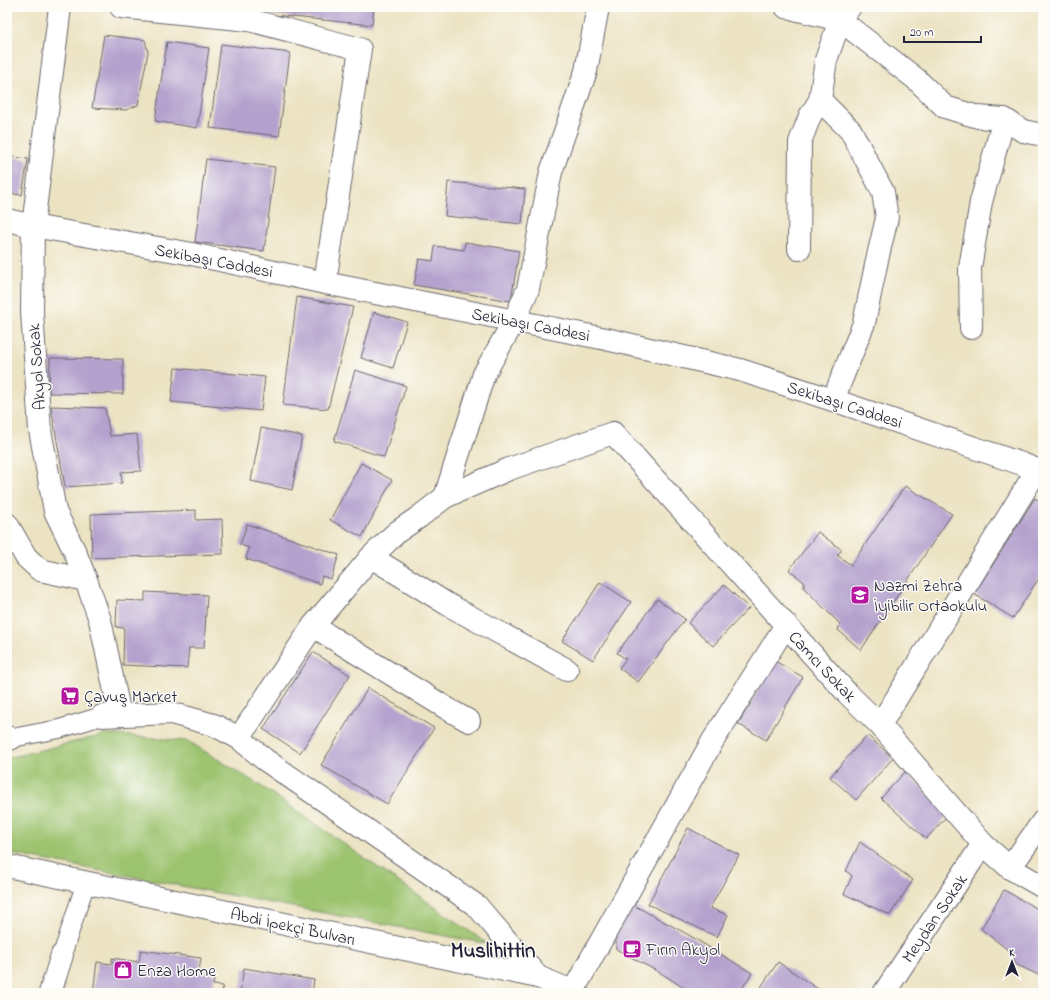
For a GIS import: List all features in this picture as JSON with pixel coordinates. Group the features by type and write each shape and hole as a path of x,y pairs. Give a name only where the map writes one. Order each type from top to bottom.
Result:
{"street":[{"name":"Akyol Sokak","path":"60,7 34,226 32,312 40,430 55,510 75,552 100,620 111,716"},
{"path":"121,7 249,20 360,49 325,283"},
{"path":"239,738 313,626 371,557 397,532 445,497 484,374 514,321 528,289 551,172 586,71 598,7"},
{"path":"786,7 845,14 945,107 978,117 1004,119 1023,130 1043,135"},
{"path":"799,249 800,142 810,116 820,100 826,60 845,14"},
{"path":"820,100 851,131 883,192 887,218 864,323 833,400"},
{"path":"971,328 970,268 981,202 1004,119"},
{"name":"Sekibaşı Caddesi","path":"7,220 187,254 606,339 740,370 1014,461 1040,472"},
{"name":"Camcı Sokak","path":"445,497 509,468 613,432 847,693 880,725 983,844 1010,868 1043,887"},
{"path":"880,725 1040,472"},
{"path":"7,524 26,557 40,570 86,580"},
{"path":"371,557 447,604 567,670"},
{"path":"575,992 712,742 786,625"},
{"path":"313,626 469,721"},
{"path":"10,739 111,716 171,713 214,725 239,738 264,759 477,906 538,977"},
{"path":"1010,868 1043,821"},
{"name":"Meydan Sokak","path":"884,993 983,844"},
{"name":"Abdi İpekçi Bulvarı","path":"7,866 538,977 575,992"},
{"path":"50,993 86,882"}],"green space":[{"path":"108,734 188,741 261,786 488,944 7,853 7,758"}],"building":[{"path":"255,7 374,7 372,25 254,13"},
{"path":"104,35 145,40 148,52 138,105 126,110 92,108"},
{"path":"167,42 209,48 197,128 155,121"},
{"path":"221,44 290,53 279,136 210,128"},
{"path":"7,156 28,159 22,195 7,193"},
{"path":"206,159 275,167 264,251 195,242"},
{"path":"448,182 525,189 522,224 445,216"},
{"path":"465,242 519,251 511,301 414,285 419,259 433,261 435,246 464,250"},
{"path":"297,297 353,307 328,409 283,405"},
{"path":"374,312 407,322 393,368 361,358"},
{"path":"50,358 123,359 123,394 49,393"},
{"path":"175,368 265,377 261,411 171,402"},
{"path":"355,370 406,386 384,457 334,441"},
{"path":"51,406 105,408 110,436 137,434 141,471 121,472 122,483 65,487"},
{"path":"261,428 302,436 292,490 251,481"},
{"path":"361,463 392,480 362,537 330,520"},
{"path":"905,486 952,514 861,650 838,630 840,624 804,588 804,582 789,570 818,532 842,550 837,555 851,565"},
{"path":"1035,498 1043,503 1043,572 1013,618 974,594"},
{"path":"196,510 196,520 222,519 223,554 92,558 91,514"},
{"path":"247,524 339,555 331,579 322,576 320,584 246,559 249,548 240,545"},
{"path":"600,582 631,602 593,660 562,641"},
{"path":"724,585 749,608 713,646 688,623"},
{"path":"145,592 207,595 204,648 189,648 187,668 123,665 124,628 116,627 117,600 145,601"},
{"path":"657,599 685,619 638,682 619,668 626,659 617,653"},
{"path":"313,652 350,675 300,753 263,729"},
{"path":"775,661 803,677 766,740 738,724"},
{"path":"368,688 434,728 387,804 321,765"},
{"path":"867,735 893,758 856,800 830,777"},
{"path":"905,772 949,814 926,839 881,798"},
{"path":"688,828 739,855 710,908 728,915 717,937 648,904"},
{"path":"860,842 913,880 890,915 844,894 852,876 846,871"},
{"path":"1004,890 1043,912 1043,977 1015,964 1013,954 981,929"},
{"path":"633,905 687,934 752,973 739,993 692,993 664,975 616,949 616,932"},
{"path":"141,950 201,958 199,971 215,974 213,985 223,986 222,993 163,993 163,990 147,988 146,993 93,993 97,962 112,964 112,958 139,962"},
{"path":"778,962 824,993 757,993"},
{"path":"244,968 314,980 312,993 240,993"},
{"path":"1019,989 1027,993 1015,993"}],"place":[{"name":"Nazmi Zehra İyibilir Ortaokulu","path":"860,595"},
{"name":"Çavuş Market","path":"70,696"},
{"name":"Fırın Akyol","path":"632,949"},
{"name":"Enza Home","path":"123,970"}],"district":[{"name":"Muslihittin","path":"493,950"}]}
